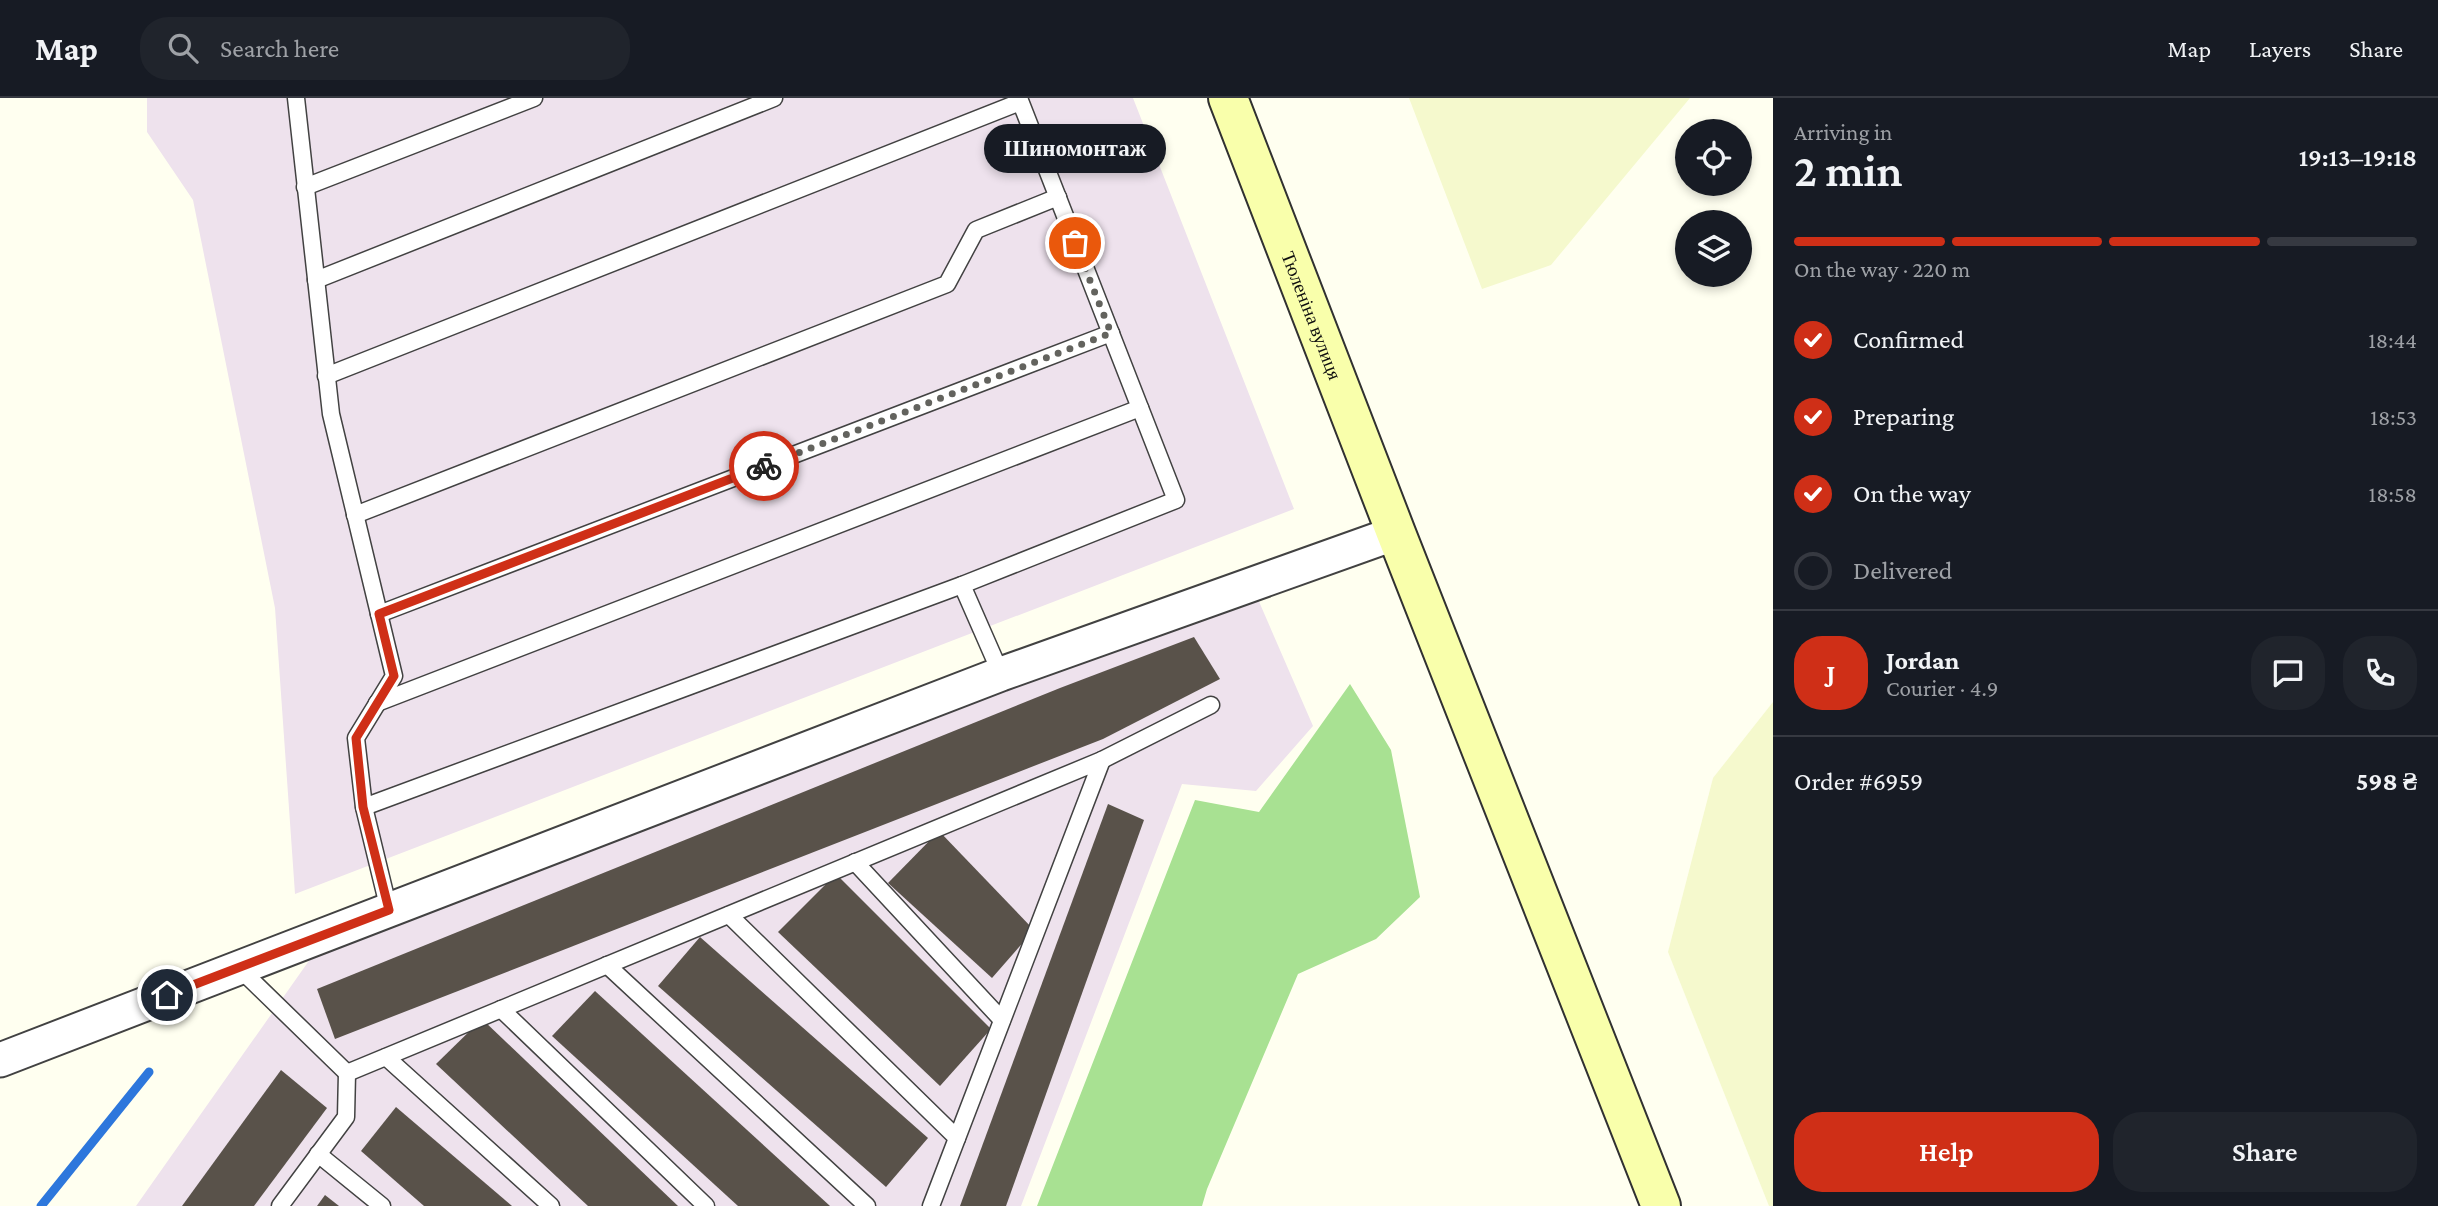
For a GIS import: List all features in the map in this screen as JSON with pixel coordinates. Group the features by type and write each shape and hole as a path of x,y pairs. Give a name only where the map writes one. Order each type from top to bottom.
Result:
{"street":[{"name":"Тюленіна вулиця","path":"1228,98 1661,1206"},
{"path":"0,1060 1001,674 1396,533"}],"lane":[{"path":"296,98 331,414 394,676 356,738 363,807 389,910"},
{"path":"305,187 534,98"},
{"path":"316,279 774,98"},
{"path":"326,376 1020,100 1176,500 962,584 363,807"},
{"path":"355,514 947,284 976,230 1058,197"},
{"path":"379,614 1111,333"},
{"path":"377,703 1140,408"},
{"path":"962,584 1001,674"},
{"path":"347,1073 1102,760 1211,705"},
{"path":"931,1206 1102,760"},
{"path":"855,862 1002,1020"},
{"path":"729,915 957,1138"},
{"path":"607,965 867,1206"},
{"path":"239,968 347,1073 346,1117 280,1206"},
{"path":"501,1009 706,1206"},
{"path":"386,1057 551,1206"},
{"path":"318,1154 382,1206"}],"shaded area":[{"path":"147,98 1133,98 1294,509 295,894 275,608 193,200 147,132"},
{"path":"1254,590 1313,726 1256,791 1182,784 1021,1206 136,1206 313,955"}],"green space":[{"path":"1409,98 1690,98 1551,265 1482,289"},
{"path":"1350,684 1391,750 1420,897 1376,939 1298,974 1202,1206 1037,1206 1195,800 1259,812"},
{"path":"1773,702 1773,1206 1769,1206 1668,952 1713,778"}],"building":[{"path":"1194,637 1220,679 1103,739 335,1039 317,989 1060,688"},
{"path":"1108,804 1144,820 1006,1206 960,1206"},
{"path":"939,831 1034,930 992,978 888,883"},
{"path":"836,874 991,1029 940,1086 778,932"},
{"path":"700,937 928,1138 886,1187 658,986"},
{"path":"595,991 830,1206 738,1206 552,1036"},
{"path":"482,1019 678,1206 588,1206 436,1064"},
{"path":"281,1070 327,1108 254,1206 182,1206"},
{"path":"396,1107 512,1206 424,1206 361,1151"},
{"path":"325,1195 339,1206 317,1206"}],"waterway":[{"path":"41,1206 149,1072"}],"way so far":[{"path":"764,466 1111,333 1075,243"}],"place":[{"name":"Шиномонтаж","path":"1075,243"}],"route":[{"path":"167,995 389,910 363,807 356,738 394,676 379,614 764,466"}]}
